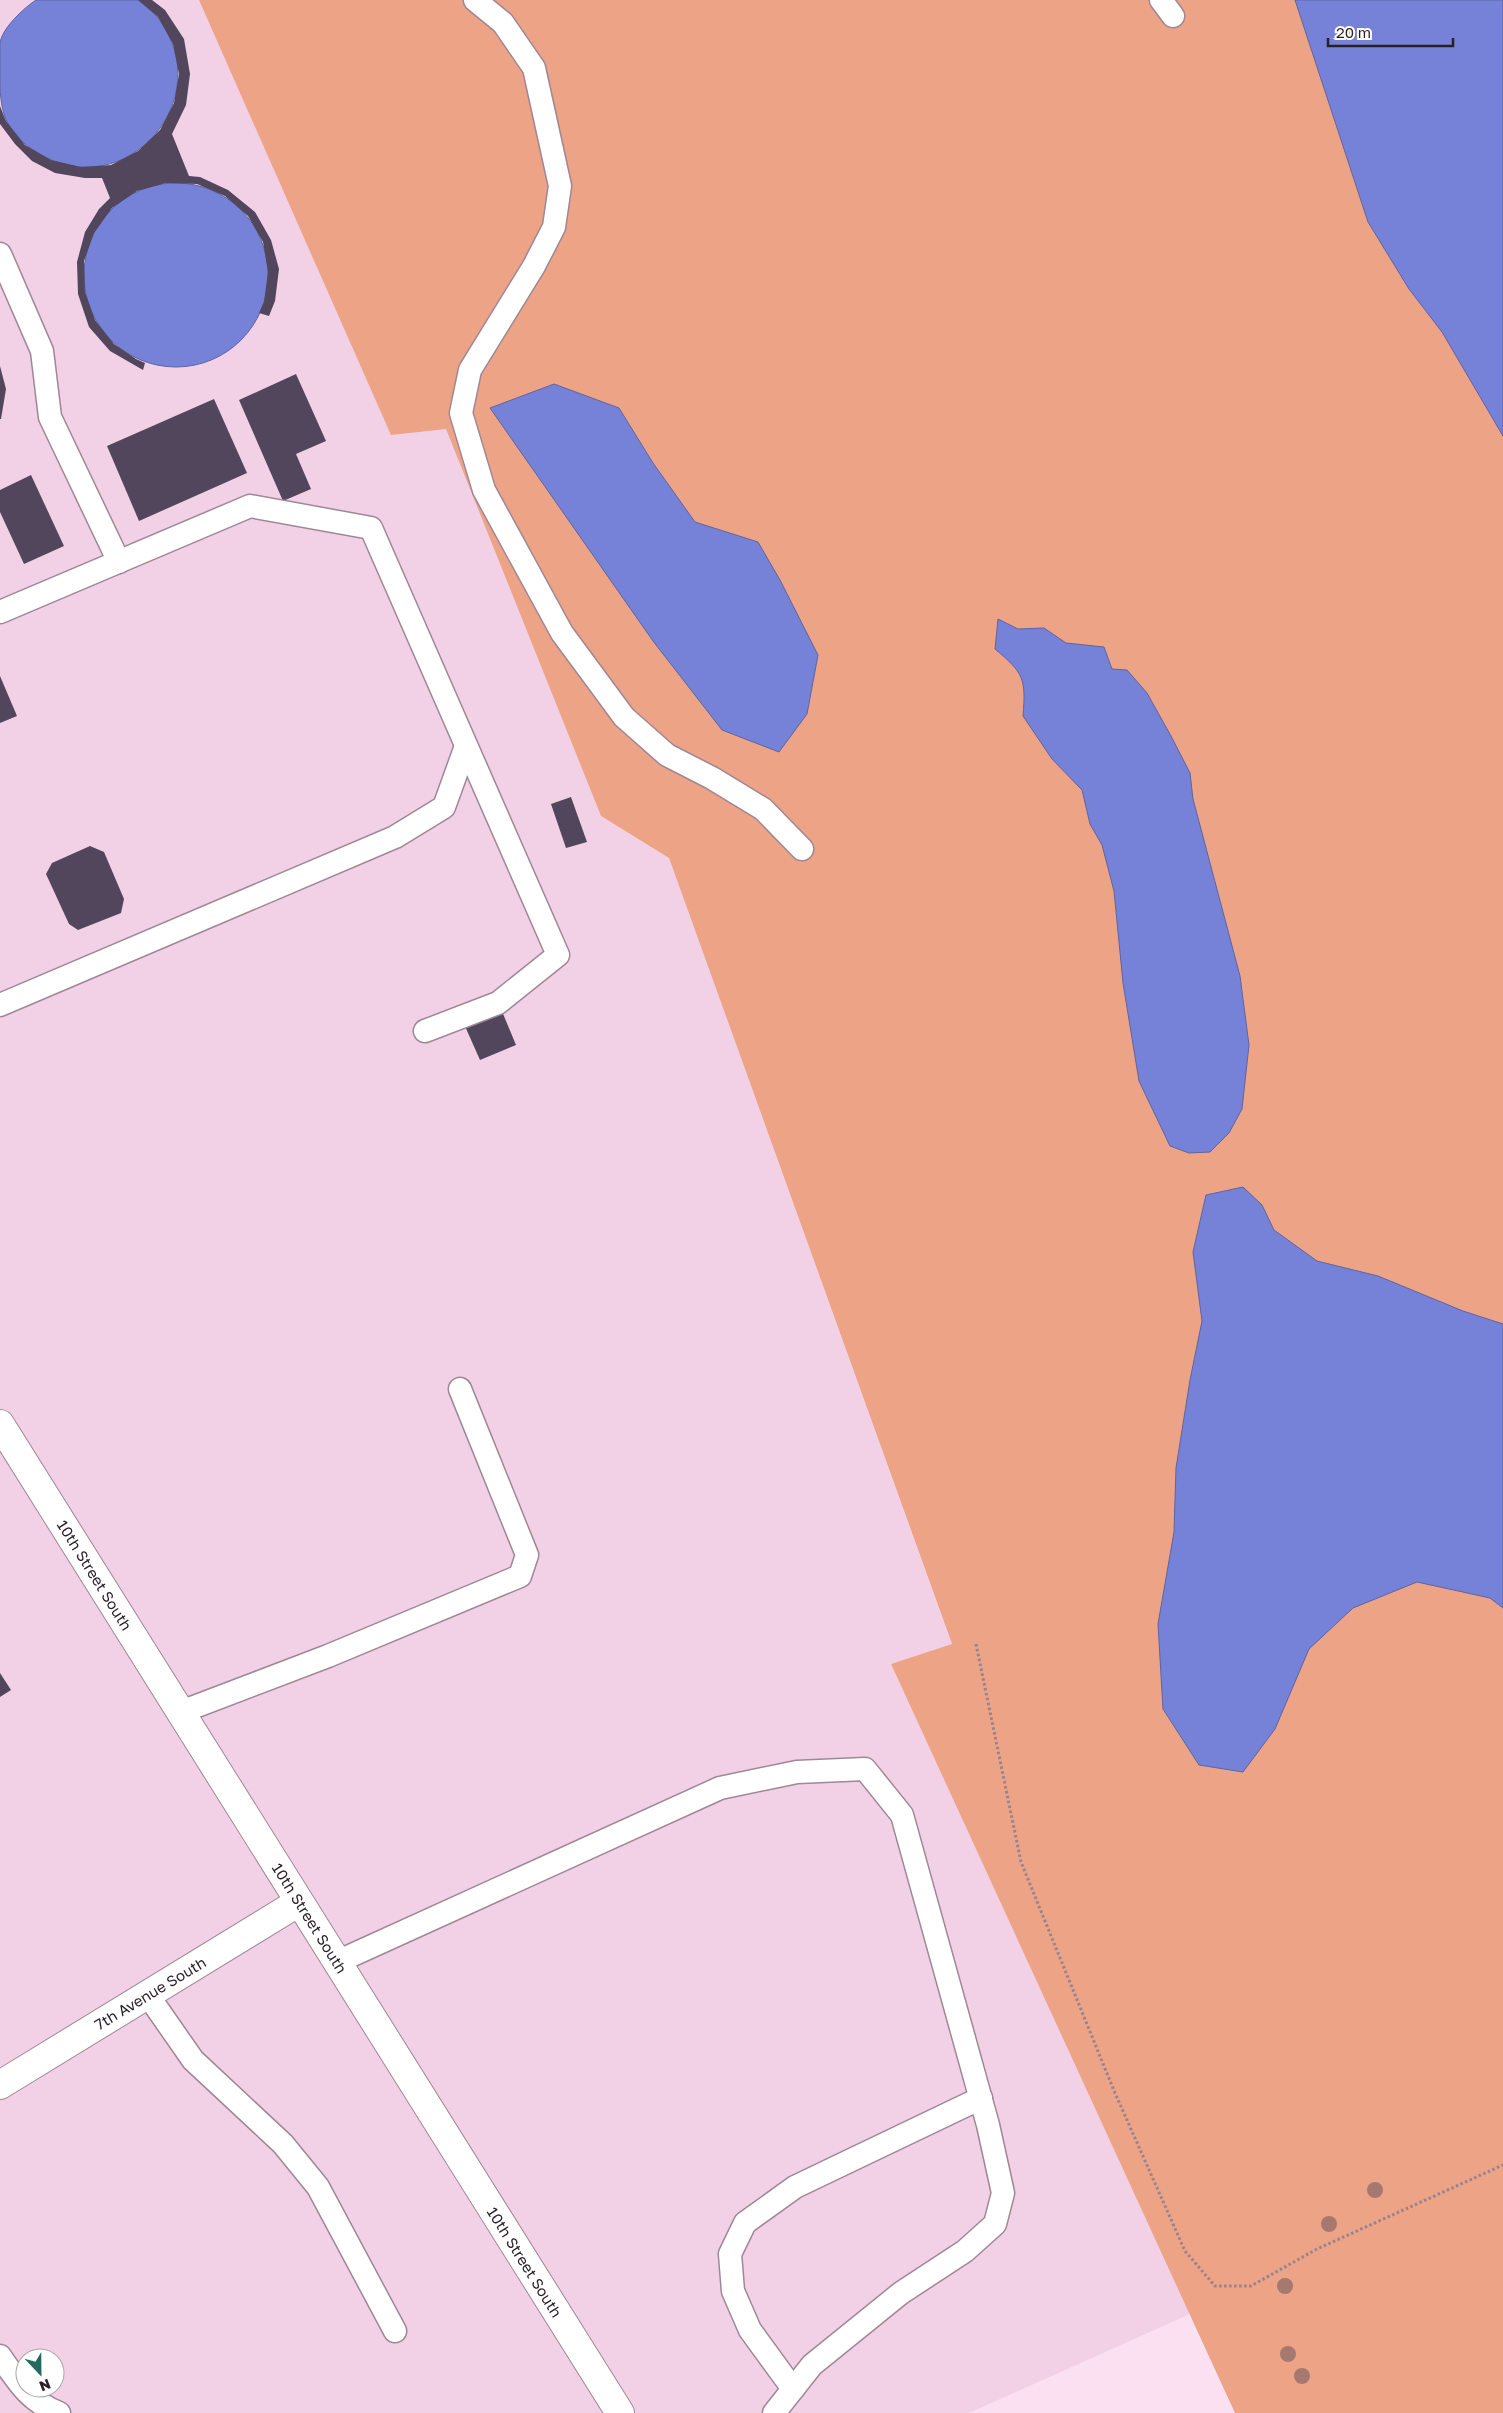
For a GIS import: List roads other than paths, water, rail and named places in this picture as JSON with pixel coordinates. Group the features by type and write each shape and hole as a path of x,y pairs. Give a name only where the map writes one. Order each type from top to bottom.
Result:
{"street":[{"name":"10th Street South","path":"0,1424 620,2413"},
{"name":"7th Avenue South","path":"0,2085 299,1902"}],"lane":[{"path":"475,0 503,23 534,68 560,186 554,227 534,266 470,370 461,413 484,490 562,633 624,717 667,755 712,778 763,809 802,849"},
{"path":"0,254 42,351 50,417 119,562"},
{"path":"0,612 250,506 371,528 558,955 498,1003 425,1031"},
{"path":"0,1005 395,837 444,808 466,746"},
{"path":"181,1712 328,1656 520,1576 526,1554 460,1389"},
{"path":"337,1962 720,1788 797,1772 865,1769 902,1815 981,2098 1003,2193 994,2224 965,2251 901,2294 812,2365 774,2413"},
{"path":"148,1994 193,2060 283,2144 318,2187 395,2331"},
{"path":"793,2389 750,2330 733,2291 730,2254 745,2223 795,2187 981,2098"},
{"path":"0,2356 24,2391 45,2407 59,2413"}],"water":[{"path":"36,0 138,0 158,18 174,49 178,81 170,110 154,136 131,155 102,166 71,166 38,153 27,146 12,131 4,113 0,92 0,43 9,25"},
{"path":"1295,0 1503,0 1503,436 1442,332 1409,289 1368,222"},
{"path":"176,183 194,185 211,190 241,210 261,240 266,257 268,275 266,293 261,310 241,340 211,360 194,365 176,367 158,365 141,360 111,340 91,310 86,293 84,275 86,257 91,240 111,210 141,190 158,185"},
{"path":"554,384 619,408 653,463 695,522 758,542 780,580 818,655 807,714 779,752 722,730 653,641 490,408"},
{"path":"998,619 1018,629 1044,628 1066,643 1104,647 1112,669 1127,670 1147,693 1190,773 1193,799 1240,976 1249,1045 1242,1109 1229,1133 1210,1152 1189,1153 1170,1146 1139,1081 1123,983 1114,891 1102,845 1090,824 1082,790 1052,759 1023,716 1024,693 1021,678 1012,664 995,649"},
{"path":"1243,1187 1262,1205 1274,1230 1317,1261 1378,1276 1463,1311 1503,1324 1503,1608 1490,1598 1417,1582 1353,1608 1309,1649 1275,1729 1243,1772 1199,1765 1163,1709 1158,1624 1174,1532 1176,1468 1190,1380 1202,1321 1193,1252 1206,1195"}]}
